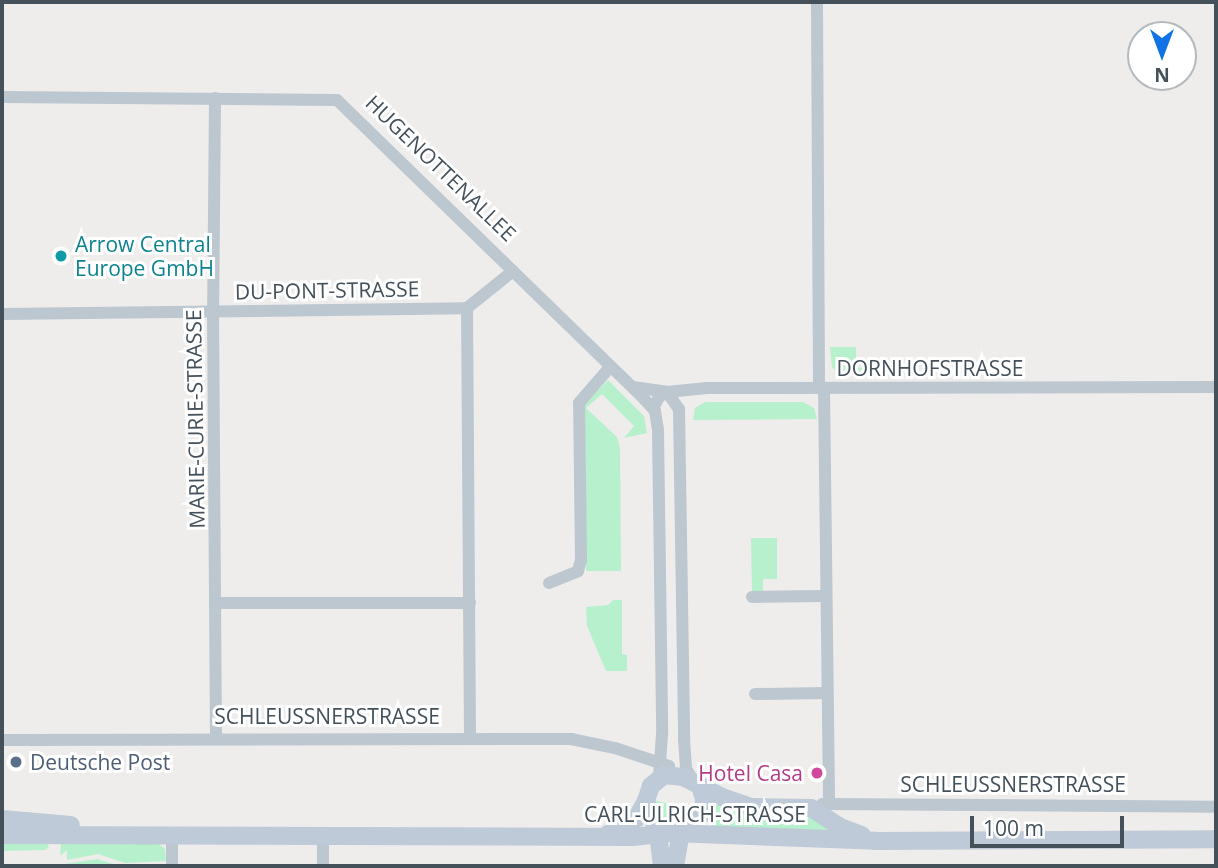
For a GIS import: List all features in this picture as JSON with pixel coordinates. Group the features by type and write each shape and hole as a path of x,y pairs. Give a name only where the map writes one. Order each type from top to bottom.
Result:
{"main road":[{"path":"602,836 627,827 636,819 646,801 648,791 673,773 704,799 702,814 664,840"},
{"name":"SCHLEUSSNERSTRASSE","path":"673,773 732,802 751,807 820,805 855,834 900,839"},
{"path":"646,801 664,840 675,852 678,864"},
{"name":"CARL-ULRICH-STRASSE","path":"2,819 173,834 602,836 664,840 702,834 852,841 1216,839"},
{"name":"CARL-ULRICH-STRASSE","path":"2,835 152,837 173,834"},
{"path":"678,864 685,843 702,834"}],"street":[{"path":"817,2 827,693 820,805"},
{"name":"HUGENOTTENALLEE","path":"2,97 324,99 342,103 653,408"},
{"name":"MARIE-CURIE-STRASSE","path":"215,98 213,310 216,740"},
{"path":"470,739 467,307 513,271"},
{"name":"DU-PONT-STRASSE","path":"2,314 467,307"},
{"path":"549,583 578,571 581,559 579,403 610,367"},
{"path":"633,387 667,392 677,401 680,414 684,739 673,773"},
{"name":"DORNHOFSTRASSE","path":"667,392 707,388 1216,387"},
{"path":"667,392 659,397 653,408 658,429 673,773"},
{"path":"752,597 825,596"},
{"path":"216,603 470,603"},
{"path":"755,694 827,693"},
{"name":"SCHLEUSSNERSTRASSE","path":"2,740 571,740 615,748 673,773"},
{"name":"SCHLEUSSNERSTRASSE","path":"820,805 849,803 872,806 1216,807"},
{"path":"172,866 173,834"},
{"path":"323,834 323,866"}],"green space":[{"path":"830,347 856,347 856,367 865,368 865,376 839,374 832,367"},
{"path":"608,380 644,416 647,433 624,438 634,426 602,394 586,408 617,437 620,448 621,571 586,571 585,404"},
{"path":"705,402 803,402 814,408 817,419 693,420 695,408"},
{"path":"751,538 777,538 777,579 763,579 763,592 752,592"},
{"path":"613,600 622,600 622,654 627,655 627,671 606,671 587,626 586,607 608,605"},
{"path":"718,799 812,814 835,831 710,829"},
{"path":"653,800 696,810 686,820 669,822 659,817"},
{"path":"2,841 46,842 49,847 45,850 2,851"},
{"path":"156,842 165,849 166,861 125,863 98,854 67,860 67,850 60,856 61,844"},
{"path":"97,859 120,866 56,866 58,865"}],"place":[{"name":"Arrow Central Europe GmbH","path":"61,256"},
{"name":"Deutsche Post","path":"16,762"},
{"name":"Hotel Casa","path":"817,773"}]}
